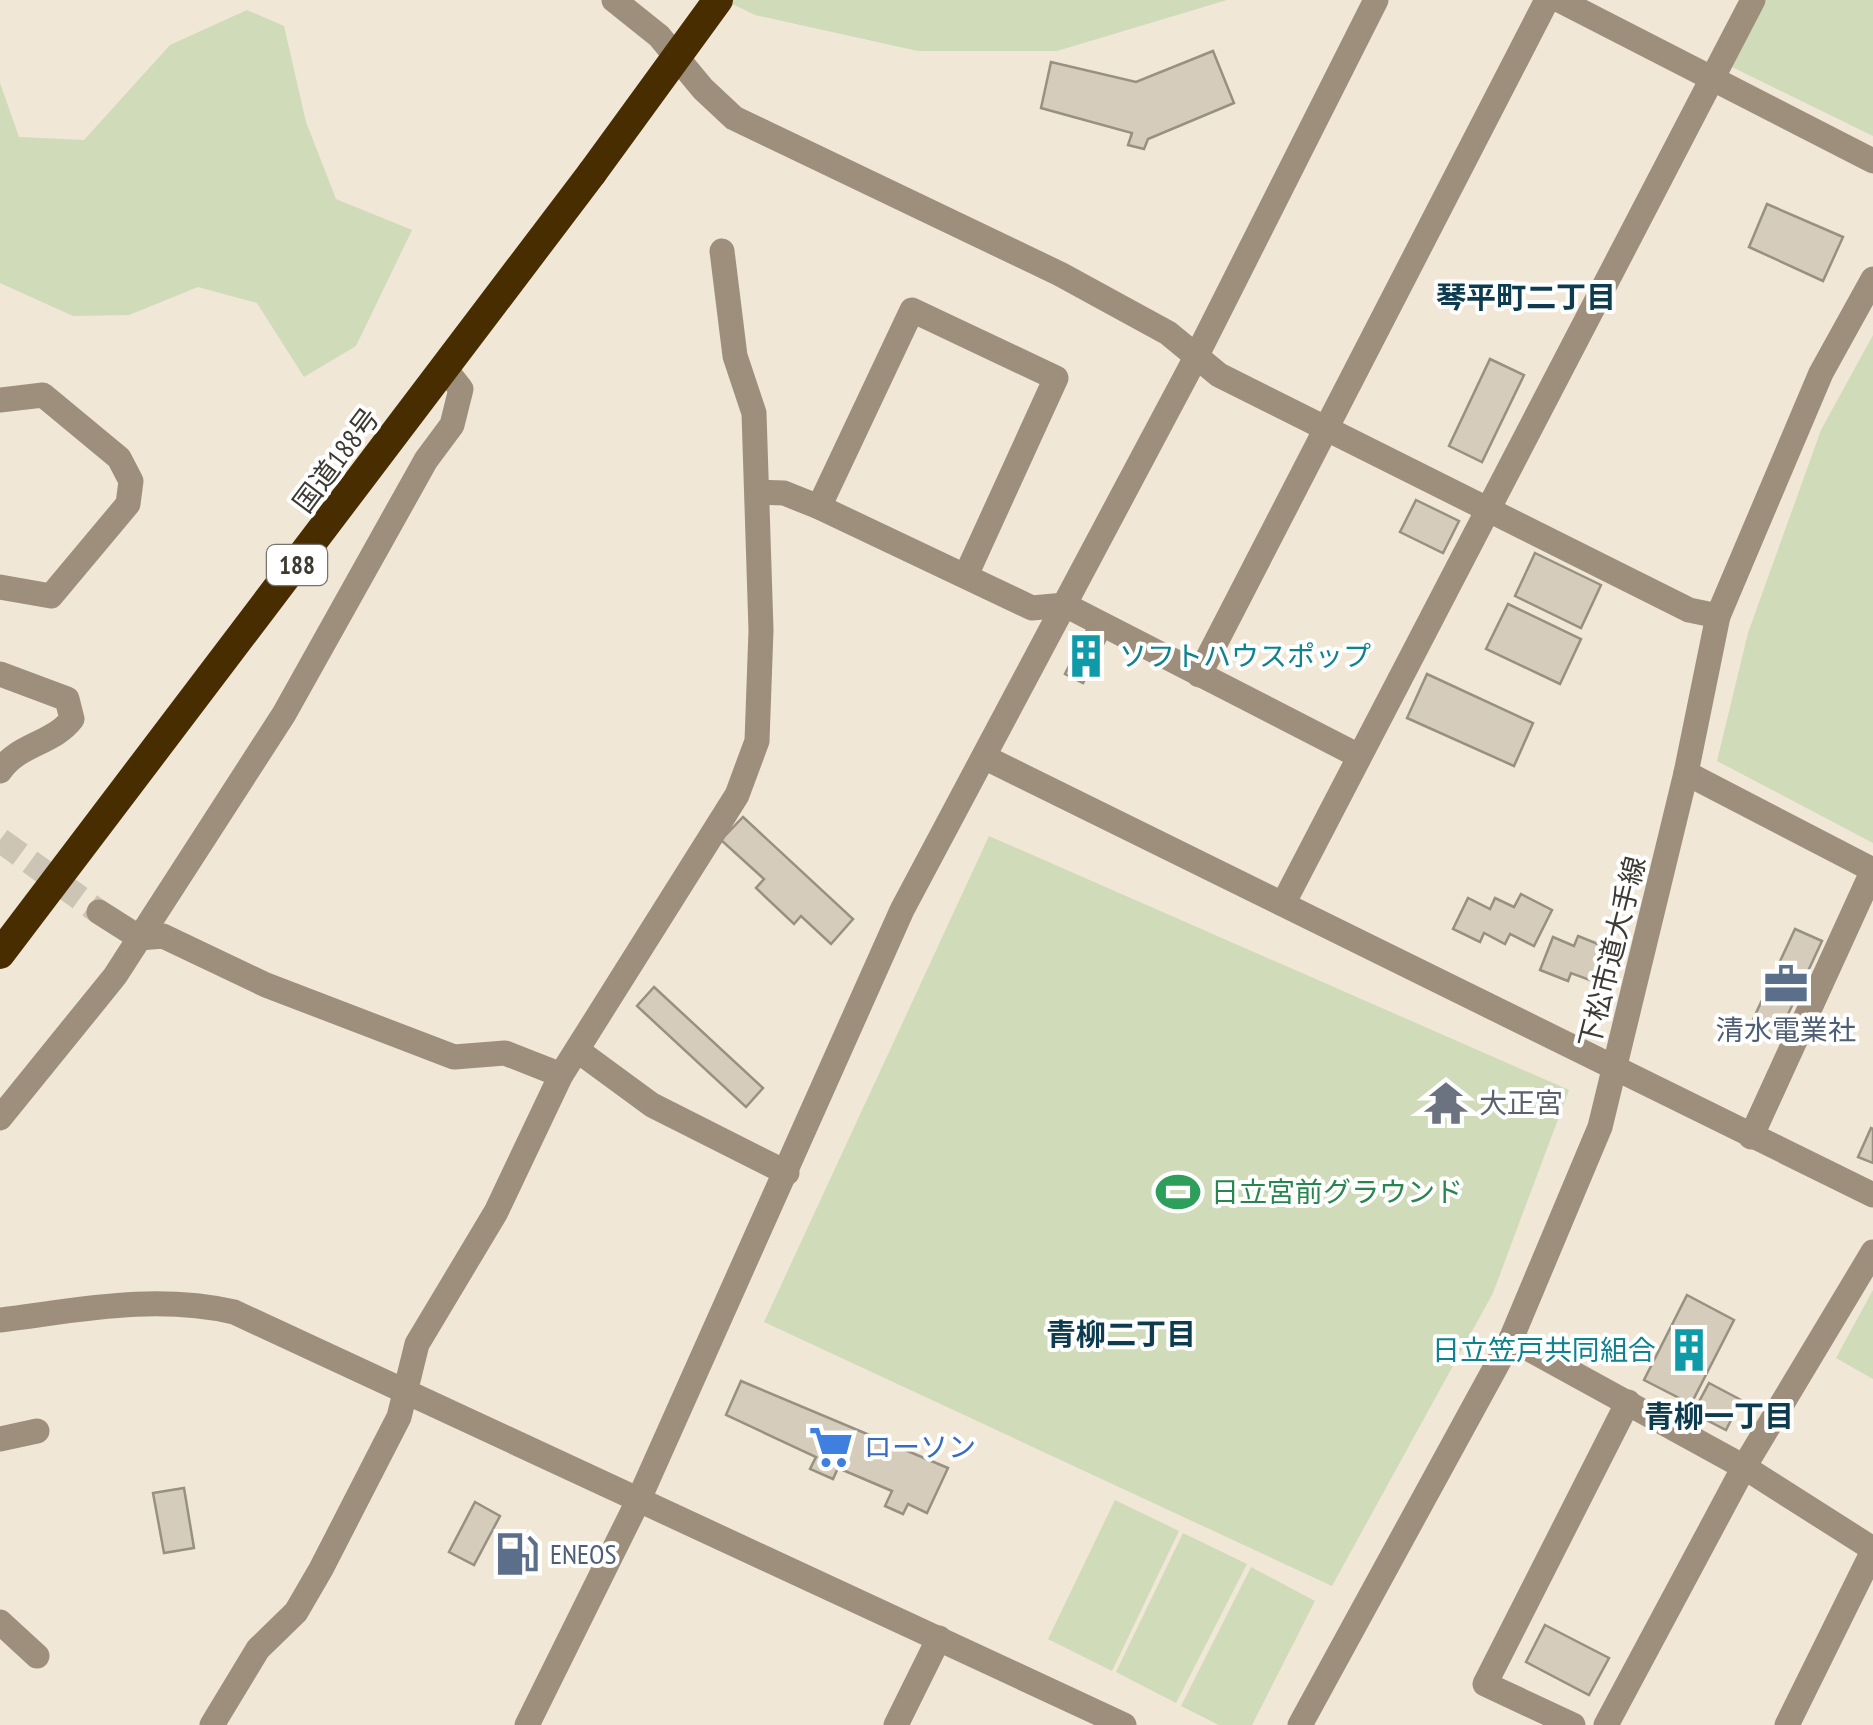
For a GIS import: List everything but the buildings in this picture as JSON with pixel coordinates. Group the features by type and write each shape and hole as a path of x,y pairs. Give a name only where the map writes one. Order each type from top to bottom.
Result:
{"highway":[{"name":"国道188号","path":"0,954 446,370 718,0"}],"street":[{"path":"614,0 660,36 703,90 734,118 1060,274 1168,333 1195,359 1490,512 1689,610 1718,616"},
{"path":"527,1725 639,1499 902,910 1195,359 1376,0"},
{"path":"1200,675 1548,0"},
{"path":"1559,0 1873,161"},
{"path":"1283,904 1754,0"},
{"path":"212,1725 258,1648 296,1612 320,1569 399,1417 417,1344 496,1212 561,1076 737,794 757,741 761,630 754,413 735,356 722,252"},
{"name":"下松市道大手線","path":"1300,1725 1511,1338 1600,1127 1686,773 1718,616 1821,373 1873,279"},
{"path":"819,507 912,310 1056,378 966,573"},
{"path":"0,1118 116,976 284,714 426,460 452,425 461,389 446,370"},
{"path":"0,400 43,395 119,458 131,480 128,504 51,596 0,587"},
{"path":"758,492 784,493 819,507 966,573 1032,608 1065,606 1359,756"},
{"path":"0,674 67,699 72,719 62,733 8,759 0,772"},
{"path":"984,757 1873,1195"},
{"path":"1686,773 1873,870 1751,1137"},
{"path":"100,912 140,938 162,936 266,984 454,1057 505,1053 561,1076"},
{"path":"577,1050 652,1105 787,1173"},
{"path":"1606,1725 1744,1467 1873,1252"},
{"path":"0,1320 136,1303 188,1302 234,1312 1115,1723"},
{"path":"1511,1338 1744,1467 1873,1550 1787,1725"},
{"path":"1573,1725 1485,1684 1628,1402"},
{"path":"0,1439 37,1431"},
{"path":"0,1622 37,1656"},
{"path":"896,1725 939,1638"}],"green space":[{"path":"724,0 1227,0 1057,51 918,51 755,15"},
{"path":"1764,0 1873,0 1873,136 1730,66"},
{"path":"247,10 284,26 306,122 336,199 412,230 356,346 304,377 257,303 198,287 129,315 73,316 0,283 0,83 19,137 84,140 170,45"},
{"path":"1873,335 1873,843 1717,761 1748,633 1821,430"},
{"name":"日立宮前グラウンド","path":"989,836 1569,1090 1493,1293 1332,1586 764,1322"},
{"path":"1873,1290 1873,1379 1836,1358"},
{"path":"1115,1500 1179,1531 1112,1671 1048,1639"},
{"path":"1183,1533 1247,1564 1176,1703 1116,1672"},
{"path":"1251,1567 1315,1601 1252,1725 1219,1725 1181,1706"}],"tunnel":[{"path":"0,840 99,912"}],"place":[{"name":"ソフトハウスポップ","path":"1086,656"},
{"name":"清水電業社","path":"1786,984"},
{"name":"大正宮","path":"1446,1103"},
{"name":"日立宮前グラウンド","path":"1178,1192"},
{"name":"日立笠戸共同組合","path":"1689,1350"},
{"name":"ローソン","path":"831,1447"},
{"name":"ENEOS","path":"517,1554"}],"district":[{"name":"琴平町二丁目","path":"1526,298"},
{"name":"青柳二丁目","path":"1121,1335"},
{"name":"青柳一丁目","path":"1719,1417"}]}
